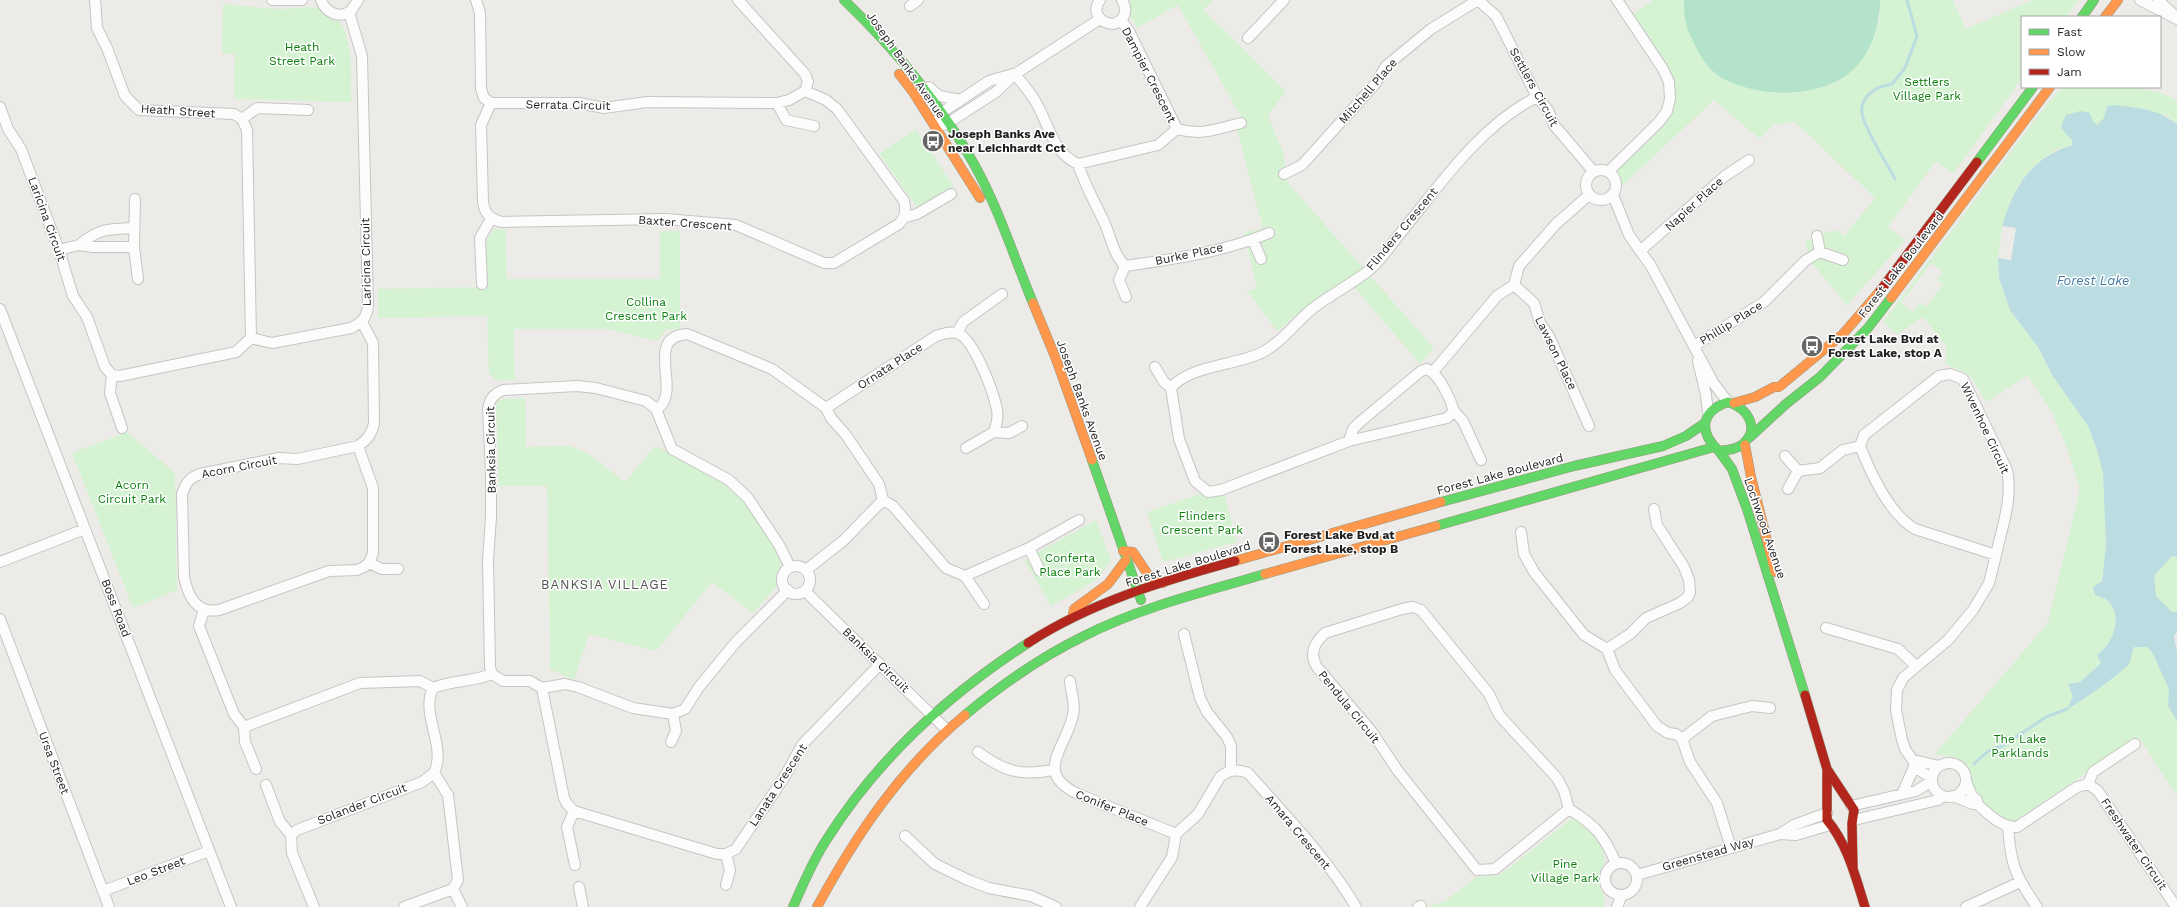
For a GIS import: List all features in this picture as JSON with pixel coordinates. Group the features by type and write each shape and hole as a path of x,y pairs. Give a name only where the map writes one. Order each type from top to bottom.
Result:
{"main road":[{"path":"2083,16 2094,0"},
{"path":"2106,16 2118,0"},
{"name":"Joseph Banks Avenue","path":"848,3 873,28 974,188 1016,260"},
{"name":"Joseph Banks Avenue","path":"848,3 896,65 930,96 974,164 1016,260 1056,359 1126,560 1146,611"},
{"name":"Forest Lake Boulevard","path":"1731,403 1755,396 1774,387 1779,387 1843,334 1901,266 2032,88"},
{"name":"Forest Lake Boulevard","path":"1747,441 1786,404 1820,377 1868,328 1934,243 2049,88"},
{"path":"817,907 835,872 886,796 916,760 946,730 992,692 1068,644 1146,611 1206,591 1257,578 1688,453 1717,449 1733,450 1747,441 1751,431 1747,416 1731,403 1719,404 1708,412 1705,423 1705,431 1717,449"},
{"name":"Forest Lake Boulevard","path":"793,907 812,866 831,833 852,804 905,741 973,682 1022,647 1073,617 1138,591 1229,563 1498,487 1597,461 1639,452 1679,440 1705,423"},
{"name":"Lochwood Avenue","path":"1747,441 1748,468 1772,556 1782,617"},
{"name":"Lochwood Avenue","path":"1717,449 1732,469 1782,617 1827,769 1827,811 1832,827 1853,869 1865,907"},
{"path":"1123,551 1133,552 1149,576 1163,584"},
{"path":"1073,617 1074,609 1108,584 1126,560"},
{"name":"Lochwood Avenue","path":"1827,769 1854,810 1853,869"},
{"path":"1827,811 1836,802 1850,804"},
{"path":"1832,827 1844,830 1853,822"}],"street":[{"name":"Heath Street","path":"95,0 96,28 107,48 125,96 132,105 139,110 234,114 242,119"},
{"path":"272,0 302,0"},
{"path":"321,0 324,6 332,13 338,15 349,12 356,6 358,0"},
{"path":"476,0 480,13 481,89 484,98 491,103 482,125 483,202 485,212 491,219 480,238 482,284"},
{"path":"738,0 805,74 808,82 805,91 826,100 837,109 904,201 906,217"},
{"path":"1100,0 1096,10 1100,19 1106,24 1113,24 1121,20 1126,9 1122,0"},
{"path":"1248,38 1284,0"},
{"name":"Settlers Circuit","path":"1478,0 1496,16 1537,97 1548,110 1554,125 1594,172"},
{"name":"Mitchell Place","path":"1284,174 1302,165 1375,84 1386,66 1431,29 1478,0"},
{"path":"1608,172 1659,122 1667,111 1670,99 1669,82 1663,69 1617,0"},
{"path":"2140,0 2177,19"},
{"path":"2158,0 2177,19"},
{"name":"Laricina Circuit","path":"250,338 272,343 351,328 362,322 367,314 362,56 349,12"},
{"path":"935,127 948,123 996,92 1014,74 1100,19"},
{"name":"Dampier Crescent","path":"1121,20 1129,31 1177,130"},
{"path":"896,65 939,96 961,100"},
{"path":"935,127 941,113 989,81 1014,74"},
{"path":"1014,74 1034,99 1058,146 1068,160 1078,164 1085,184 1105,224 1120,261 1125,266 1119,280 1126,297"},
{"name":"Serrata Circuit","path":"491,103 578,104 604,108 647,102 777,103 789,100 805,91"},
{"name":"Flinders Crescent","path":"1171,388 1176,381 1186,375 1246,360 1273,346 1313,308 1369,270 1473,146 1517,107 1537,97"},
{"path":"777,103 786,120 814,126"},
{"name":"Laricina Circuit","path":"0,107 8,129 21,149 59,250 73,296 87,317 106,367 112,375"},
{"path":"122,428 110,393 112,375 120,376 236,352 250,338 247,130 242,119 257,108 308,110"},
{"name":"Dampier Crescent","path":"1078,164 1158,145 1177,130 1203,133 1241,122"},
{"name":"Napier Place","path":"1640,251 1725,176 1749,160"},
{"path":"1602,170 1608,172 1616,183 1612,195 1608,198 1599,200 1589,195 1586,181 1594,172 1602,170"},
{"name":"Baxter Crescent","path":"491,219 501,222 666,219 725,223 736,225 824,263 834,263 900,224 906,217 917,214 951,194"},
{"path":"1433,372 1497,296 1514,285 1519,266 1556,224 1589,195"},
{"path":"1612,195 1629,235 1651,266 1714,384 1731,403"},
{"path":"135,199 134,247 138,279"},
{"path":"79,245 92,234 105,230 134,228"},
{"name":"Burke Place","path":"1125,266 1186,257 1253,240 1269,233"},
{"path":"1817,236 1820,252 1842,260"},
{"path":"1253,240 1261,259"},
{"path":"59,250 79,245 93,247 134,247"},
{"name":"Phillip Place","path":"1694,346 1764,302 1806,260 1820,252"},
{"name":"Lawson Place","path":"1514,285 1534,303 1540,323 1549,336 1589,426"},
{"path":"994,432 998,420 996,405 977,356 968,340 957,333 963,322 1002,294"},
{"name":"Boss Road","path":"0,308 231,907"},
{"path":"256,769 245,742 244,727 234,714 199,626 204,610 219,610 329,571 357,570 369,562 373,554 373,488 358,446 371,435 374,424 373,343 362,322"},
{"name":"Ornata Place","path":"826,408 936,336 948,332 957,333"},
{"path":"790,567 779,545 748,498 729,480 672,449 656,409 663,404 665,395 665,349 669,340 678,335 687,334 772,369 826,408 831,418 846,435 879,484 882,500"},
{"path":"1694,346 1706,395 1708,412"},
{"path":"1155,367 1164,382 1171,388 1179,439 1195,481 1208,492 1221,490 1349,442 1447,418 1454,411"},
{"path":"1349,442 1353,429 1421,371 1427,369 1433,372 1451,401 1454,411 1463,421 1481,460"},
{"name":"Wivenhoe Circuit","path":"1860,446 1864,435 1939,376 1950,374 1963,378 2007,470 2010,484 1989,583 1973,610 1948,640 1903,678 1895,699 1905,749 1914,764 1932,779"},
{"name":"Banksia Circuit","path":"492,674 488,560 491,517 488,409 490,400 495,394 504,390 577,386 596,388 646,401 656,409"},
{"path":"966,448 994,432 1009,433 1022,426"},
{"name":"Acorn Circuit","path":"204,610 195,605 184,577 182,494 185,484 192,477 200,474 279,458 297,459 358,446"},
{"path":"1798,471 1820,468 1843,450 1860,446 1894,512 1903,522 1914,529 1996,554"},
{"path":"1785,456 1798,471"},
{"path":"1788,489 1798,471"},
{"path":"806,570 843,541 882,500"},
{"path":"882,500 893,506 946,568 966,576 984,604"},
{"path":"1607,649 1630,634 1646,618 1680,603 1688,597 1690,592 1689,580 1684,566 1657,525 1654,509"},
{"path":"966,576 1029,548 1079,520"},
{"path":"0,562 85,529"},
{"path":"1520,532 1524,554 1534,572 1584,635 1607,649 1615,670 1658,726 1668,732 1676,734 1682,740 1690,762 1718,803 1731,848"},
{"path":"1029,548 1040,571"},
{"path":"369,562 382,569 398,569"},
{"path":"798,566 806,570 810,578 809,585 805,591 796,594 788,590 784,585 783,577 790,567 798,566"},
{"path":"404,907 453,889 458,880 448,795 434,773 438,764 439,755 429,705 429,696 433,688 444,683 477,680 492,674 504,681 530,681 542,688 565,684 578,687 633,708 674,714 685,709 699,687 736,642 788,590"},
{"name":"Banksia Circuit","path":"805,591 946,730"},
{"name":"Pendula Circuit","path":"1413,607 1420,610 1489,694 1500,715 1557,778 1564,792 1569,809 1495,869 1477,870 1398,771 1372,732 1317,667 1312,657 1319,640 1325,633 1402,609 1413,607"},
{"name":"Ursa Street","path":"0,619 109,907"},
{"path":"1826,628 1898,649 1916,666"},
{"path":"1140,907 1172,857 1176,834 1198,814 1220,777 1231,771 1230,746 1227,737 1207,712 1200,698 1184,634"},
{"name":"Lanata Crescent","path":"726,854 736,848 785,776 802,745 880,664"},
{"path":"244,727 360,683 420,681 433,688"},
{"path":"978,752 994,764 1010,771 1022,773 1053,770 1074,714 1070,682"},
{"path":"542,688 564,798 567,804 574,811 717,854 726,854 730,870 726,885"},
{"path":"1682,740 1712,716 1752,706 1770,708"},
{"path":"671,742 676,731 674,714"},
{"path":"1932,779 1935,790 1948,796 1977,804 2000,823 2008,827 2017,827 2076,787 2088,784 2093,772 2136,744"},
{"path":"1902,794 1914,764 1918,761 1939,766 1948,763 1957,765 1964,772 1972,796 1977,800 1977,804"},
{"path":"1850,804 1916,791 1932,779 1939,766"},
{"name":"Conifer Place","path":"1053,770 1057,778 1069,790 1176,834"},
{"name":"Amara Crescent","path":"1231,771 1240,770 1248,773 1305,838 1346,889 1356,907"},
{"name":"Solander Circuit","path":"291,835 296,830 422,782 434,773"},
{"path":"1853,822 1938,800 1962,791 1966,781"},
{"path":"266,784 280,822 291,835 292,853 314,907"},
{"name":"Freshwater Circuit","path":"2088,784 2098,791 2176,907"},
{"path":"1569,809 1590,823 1606,841 1616,863"},
{"path":"574,811 567,827 575,865"},
{"name":"Greenstead Way","path":"1637,875 1780,834 1794,825 1827,811"},
{"name":"Greenstead Way","path":"1780,834 1796,835 1832,827"},
{"path":"2008,827 2010,853 2013,867 2020,882 2037,907"},
{"path":"905,836 918,850 935,864 968,880 989,888 1031,896 1056,907"},
{"name":"Leo Street","path":"103,891 209,850"},
{"path":"1617,907 1622,895 1632,890 1636,886 1637,875 1629,864 1616,863 1607,870 1604,882 1611,892 1622,895"},
{"path":"1966,907 2020,882"},
{"path":"579,886 583,907"},
{"path":"453,889 462,907"}],"green space":[{"path":"1122,0 1213,0 1203,10 1286,91 1268,116 1283,152 1289,184 1434,348 1420,364 1348,280 1318,297 1277,331 1247,291 1257,288 1244,233 1263,228 1237,130 1240,115 1178,5 1137,28"},
{"name":"Settlers Village Park","path":"1654,0 1684,0 1683,9 1818,89 1838,81 1857,64 1880,19 1880,0 1953,0 1966,29 2032,0 2078,0 2067,16 2021,16 2021,79 1953,174 1936,161 1888,227 1905,240 1847,305 1812,263 1805,242 1818,235 1836,230 1844,236 1875,198 1795,122 1773,125 1760,139 1714,100 1623,185 1608,172 1667,111 1669,82 1627,18"},
{"path":"1684,0 1880,0 1878,24 1870,46 1864,57 1856,66 1837,81 1824,86 1809,90 1779,93 1735,84 1712,71 1701,57 1688,31 1684,10"},
{"name":"Heath Street Park","path":"223,4 274,9 304,7 327,11 336,18 343,27 347,39 351,65 351,102 234,99 235,54 222,53"},
{"name":"The Lake Parklands","path":"2062,88 2136,88 2164,94 2177,100 2177,124 2166,115 2107,106 2104,118 2097,125 2093,122 2067,135 2073,140 2072,145 2055,150 2035,165 2017,187 2002,226 1998,258 1999,278 2010,310 2038,347 2052,375 2088,426 2097,450 2103,473 2106,544 2104,572 2095,595 2107,600 2115,614 2116,622 2112,637 2108,644 2097,655 2101,663 2078,687 2075,693 2073,707 2130,662 2134,646 2147,647 2153,654 2169,689 2168,706 2177,721 2177,797 2139,737 2017,820 2009,820 1999,817 1979,799 1972,789 1963,765 1958,759 1949,756 1934,755 2048,623 2080,488 2066,445 2052,413 2028,375 1986,402 1970,375 1946,364 1947,347 1923,317 1897,335 1883,322 2047,104","holes":["1931,263 1943,272 1937,280 1943,284 1926,307 1920,303 1913,312 1901,303"]},
{"path":"916,129 954,187 917,207 879,154"},
{"name":"Collina Crescent Park","path":"495,229 506,229 507,279 660,279 660,231 680,231 680,329 666,329 658,341 607,329 514,329 515,380 496,380 489,373 487,316 378,318 378,289 487,287 485,241"},
{"path":"525,398 526,447 570,446 589,454 625,482 655,446 711,473 745,502 776,548 781,567 778,585 753,613 712,582 656,651 589,634 574,680 550,669 547,486 499,486 496,404 500,399"},
{"name":"Acorn Circuit Park","path":"127,432 175,473 177,590 133,608 72,453"},
{"name":"Flinders Crescent Park","path":"1203,493 1212,496 1224,494 1237,542 1163,562 1147,512"},
{"name":"Conferta Place Park","path":"1096,520 1111,560 1098,579 1051,606 1024,560"},
{"path":"2172,556 2177,557 2177,612 2172,612 2156,596 2154,576"},
{"name":"Pine Village Park","path":"1571,819 1583,824 1594,833 1601,844 1604,861 1600,888 1604,895 1605,907 1426,907 1445,901 1476,877 1500,875"}],"water":[{"name":"Forest Lake","path":"2116,105 2155,112 2177,124 2177,557 2172,556 2154,576 2156,596 2172,612 2177,612 2177,632 2174,636 2177,652 2177,721 2168,706 2169,689 2153,654 2147,647 2134,647 2129,664 2125,668 2088,696 2067,709 2073,696 2068,684 2080,682 2101,663 2097,655 2108,644 2112,637 2116,622 2112,607 2107,600 2095,595 2093,587 2102,581 2106,544 2103,473 2097,450 2088,426 2052,375 2038,347 2010,310 1999,278 1998,258 2011,260 2016,228 2002,226 2012,198 2026,175 2035,166 2045,158 2072,145 2072,140 2061,127 2066,115 2080,111 2090,113 2093,122 2097,125 2104,118 2107,106"}],"waterway":[{"path":"1895,179 1876,146 1863,119 1862,107 1864,101 1871,92 1892,84 1905,68 1917,36 1907,0"},
{"path":"1974,764 1988,751 2004,745 2046,717 2067,709"}],"traffic: fast":[{"path":"844,0 881,37 915,77 961,141 991,197 1033,303"},
{"path":"2083,16 2094,0"},
{"path":"1977,162 2032,88"},
{"path":"1749,438 1786,404 1820,377 1868,328 1891,298"},
{"path":"1728,402 1735,405 1746,414 1751,425 1751,432 1748,438 1740,446 1719,451 1708,437 1706,423 1708,416 1712,411 1728,402"},
{"path":"1441,502 1574,466 1663,446 1686,436 1705,423"},
{"path":"1436,526 1714,447"},
{"path":"1719,451 1732,469 1747,509 1805,695"},
{"path":"1092,460 1141,600"},
{"path":"965,715 1007,682 1037,662 1084,636 1150,608 1265,574"},
{"path":"793,907 804,881 822,847 868,782 917,730 943,707 970,684 1028,643"}],"traffic: slow":[{"path":"2106,16 2118,0"},
{"path":"899,74 913,92 980,198"},
{"path":"1891,298 2049,88"},
{"path":"1734,403 1755,397 1774,387 1779,387 1843,334 1880,291"},
{"path":"1033,303 1056,359 1092,460"},
{"path":"1745,445 1751,477 1775,572"},
{"path":"1235,561 1441,502"},
{"path":"1265,574 1436,526"},
{"path":"1123,551 1133,552 1149,576 1163,583"},
{"path":"1073,614 1074,609 1108,584 1126,560"},
{"path":"817,907 864,829 900,780 920,757 965,715"}],"traffic: jam":[{"path":"1880,291 1977,162"},
{"path":"1028,643 1102,604 1181,576 1235,561"},
{"path":"1805,695 1827,769 1854,810 1852,824 1853,869"},
{"path":"1827,770 1827,820 1834,829 1845,850 1865,907"}],"place":[{"name":"Joseph Banks Ave near Leichhardt Cct","path":"933,141"},
{"name":"Forest Lake Bvd at Forest Lake, stop A","path":"1812,346"},
{"name":"Forest Lake Bvd at Forest Lake, stop B","path":"1269,542"}],"district":[{"name":"BANKSIA VILLAGE","path":"605,584"}]}
